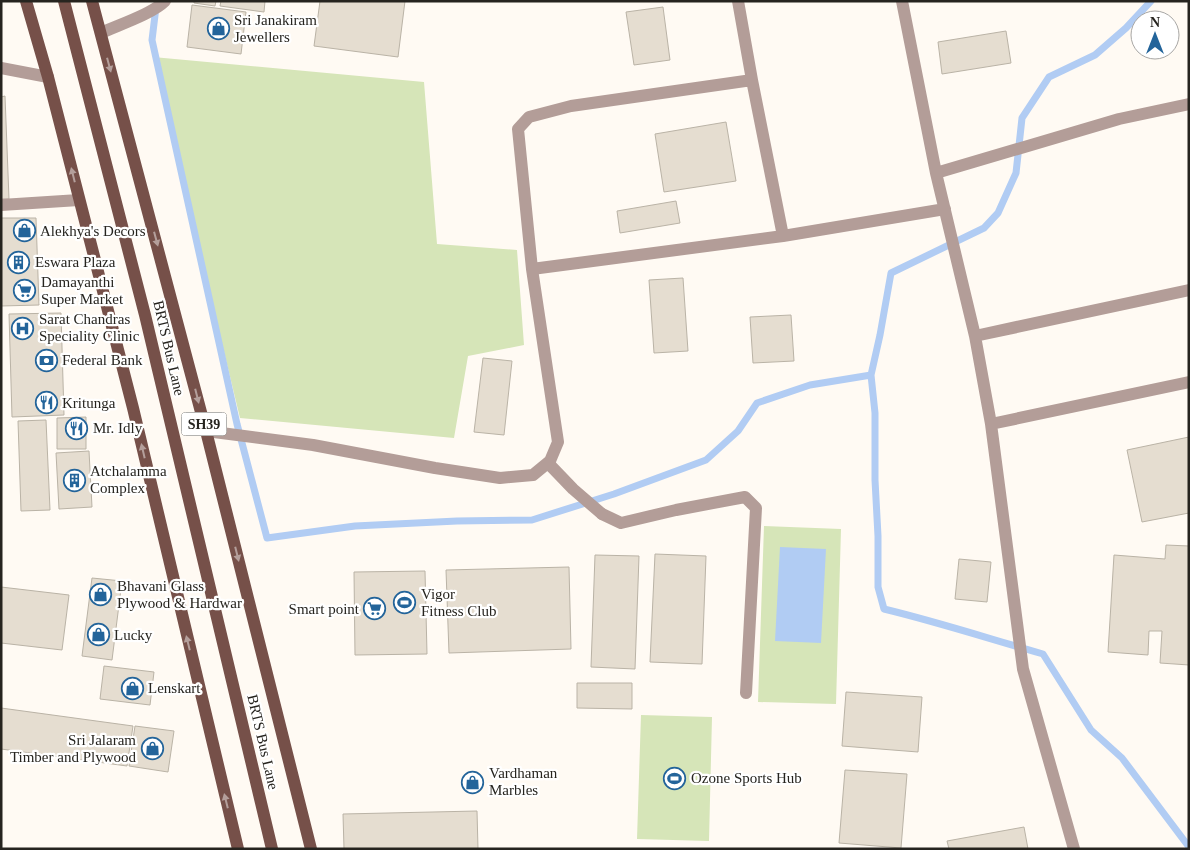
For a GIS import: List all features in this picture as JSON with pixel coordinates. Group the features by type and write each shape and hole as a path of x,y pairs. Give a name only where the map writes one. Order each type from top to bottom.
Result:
{"main road":[{"path":"26,1 48,77 133,408 238,849"},
{"name":"BRTS Bus Lane","path":"64,1 145,315 272,849"},
{"name":"SH39","path":"92,1 206,431 310,849"}],"street":[{"path":"738,1 783,236"},
{"path":"902,1 936,172 975,336 991,424 1023,669 1074,849"},
{"path":"101,33 164,3"},
{"path":"1,68 48,77"},
{"path":"206,431 313,445 500,478 533,475 550,461 558,442 532,270 518,130 530,117 571,106 752,80"},
{"path":"936,172 1118,119 1189,104"},
{"path":"1,205 79,200"},
{"path":"532,270 783,236 945,209"},
{"path":"975,336 1189,290"},
{"path":"991,424 1189,382"},
{"path":"548,463 573,489 602,514 620,523 745,497 756,508 746,693"}],"green space":[{"path":"153,57 424,82 437,244 517,250 524,345 468,356 454,438 240,418"},
{"path":"764,526 841,529 836,704 758,702"},
{"name":"Ozone Sports Hub","path":"641,715 712,717 709,841 637,839"}],"water":[{"path":"780,547 826,549 821,643 775,641"}],"building":[{"path":"194,1 216,1 215,6 194,3"},
{"path":"221,1 265,1 264,12 220,6"},
{"path":"320,1 405,1 398,57 314,46"},
{"path":"192,5 246,12 241,54 187,47"},
{"path":"663,7 670,60 634,65 626,12"},
{"path":"1006,31 1011,63 942,74 938,42"},
{"path":"5,96 9,199 1,199 1,97"},
{"path":"726,122 736,181 664,192 655,134"},
{"path":"676,201 680,223 620,233 617,211"},
{"name":"Eswara Plaza","path":"1,218 36,218 39,305 1,306"},
{"path":"683,278 688,351 654,353 649,280"},
{"path":"61,313 64,415 12,417 9,314"},
{"path":"791,315 794,361 753,363 750,317"},
{"path":"483,358 512,361 504,435 474,432"},
{"path":"86,417 86,449 57,449 57,418"},
{"path":"46,420 50,510 21,511 18,421"},
{"path":"1189,437 1189,513 1142,522 1127,450"},
{"name":"Atchalamma Complex","path":"89,451 92,507 59,509 56,453"},
{"path":"1166,545 1189,546 1189,665 1160,663 1162,631 1149,631 1148,655 1108,652 1114,555 1165,559"},
{"path":"655,554 706,556 702,664 650,662"},
{"path":"595,555 639,556 635,669 591,667"},
{"path":"959,559 991,562 987,602 955,599"},
{"path":"569,567 571,649 449,653 446,570"},
{"path":"425,571 427,654 355,655 354,572"},
{"path":"92,578 122,581 112,660 82,656"},
{"path":"1,587 69,595 62,650 1,643"},
{"path":"104,666 154,672 150,705 100,699"},
{"path":"577,683 632,683 632,709 577,708"},
{"path":"846,692 922,697 918,752 842,746"},
{"path":"1,708 133,726 127,766 1,749"},
{"name":"Sri Jalaram Timber and Plywood","path":"135,726 174,731 168,772 129,766"},
{"path":"845,770 907,774 901,848 839,843"},
{"path":"477,811 478,849 344,849 343,814"},
{"path":"1024,827 1028,849 949,849 947,841"}],"waterway":[{"path":"871,375 891,273 984,228 998,213 1016,173 1022,118 1049,77 1095,55 1126,28 1151,1"},
{"path":"156,7 152,40 237,424 267,538 355,526 457,521 532,520 614,494 706,460 738,431 757,403 810,385 871,375 875,413 878,587 884,609 1043,654 1091,730 1122,758 1189,847"}],"place":[{"name":"Sri Janakiram Jewellers","path":"218,29"},
{"name":"Alekhya's Decors","path":"24,231"},
{"name":"Eswara Plaza","path":"19,262"},
{"name":"Damayanthi Super Market","path":"25,291"},
{"name":"Sarat Chandras Speciality Clinic","path":"23,328"},
{"name":"Federal Bank","path":"46,360"},
{"name":"Kritunga","path":"46,403"},
{"name":"Mr. Idly","path":"77,428"},
{"name":"Atchalamma Complex","path":"74,480"},
{"name":"Bhavani Glass Plywood & Hardwar","path":"101,595"},
{"name":"Vigor Fitness Club","path":"405,603"},
{"name":"Smart point","path":"375,609"},
{"name":"Lucky","path":"98,635"},
{"name":"Lenskart","path":"132,688"},
{"name":"Sri Jalaram Timber and Plywood","path":"152,749"},
{"name":"Ozone Sports Hub","path":"675,778"},
{"name":"Vardhaman Marbles","path":"473,782"}]}
